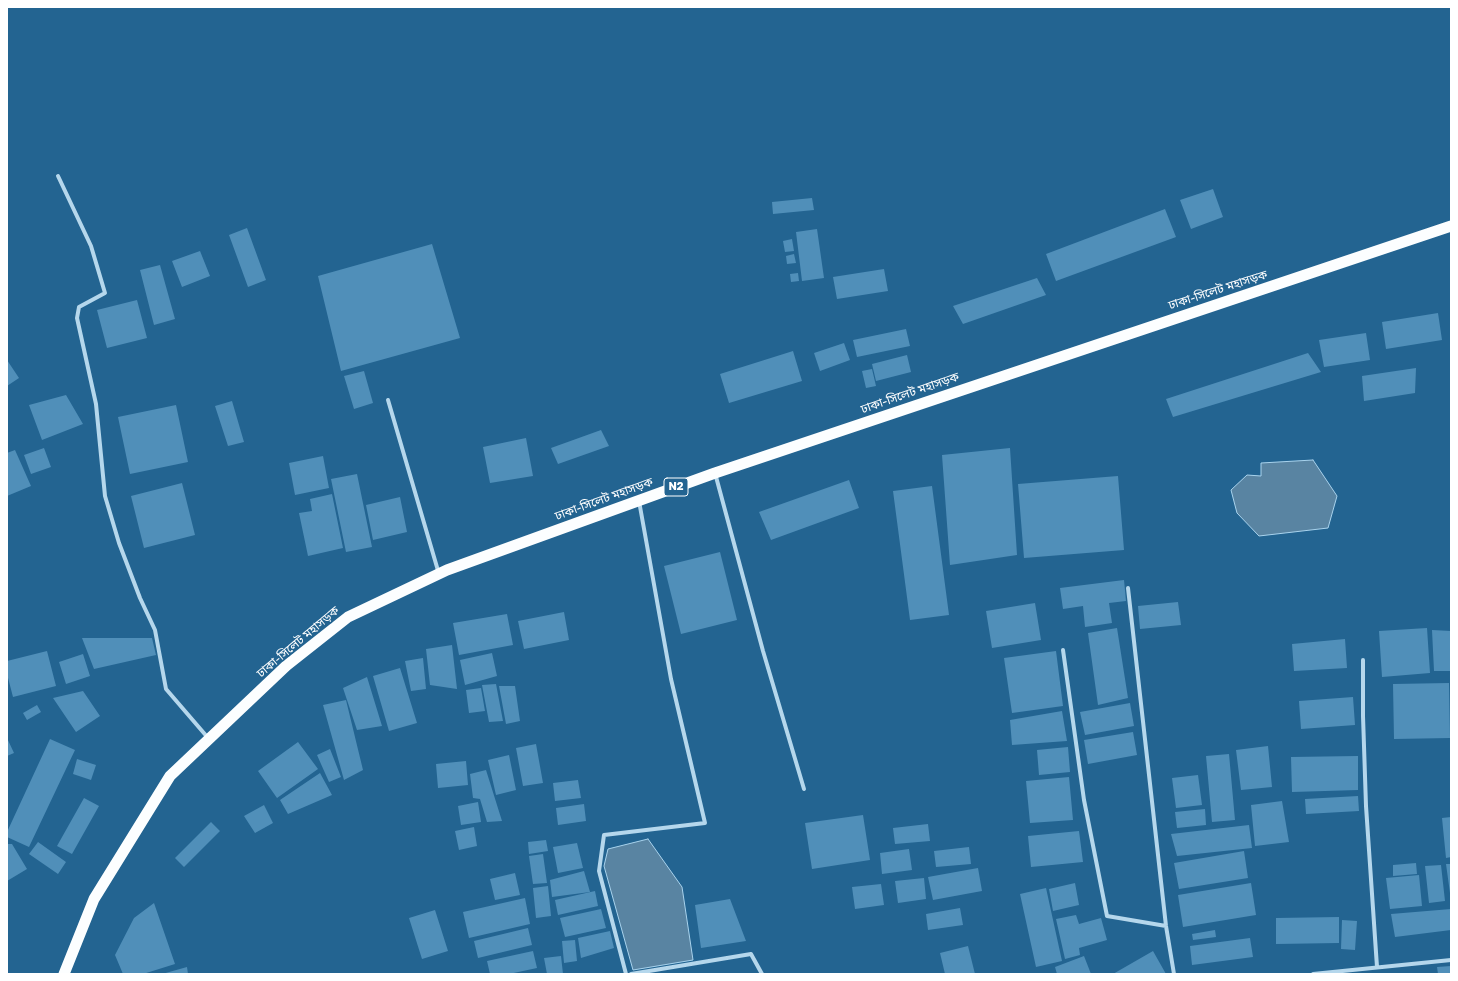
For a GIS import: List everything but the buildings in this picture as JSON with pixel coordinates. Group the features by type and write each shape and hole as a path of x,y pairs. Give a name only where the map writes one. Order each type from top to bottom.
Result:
{"highway":[{"name":"ঢাকা-সিলেট মহাসড়ক","path":"64,974 94,899 170,776 286,666 348,617 439,574 715,473 1451,226"}],"street":[{"path":"58,176 91,246 105,293 79,307 77,318 96,404 105,496 119,543 137,591 155,630 166,689 209,739"},
{"path":"388,400 439,574"},
{"path":"715,473 763,651 804,789"},
{"path":"626,974 599,871 604,834 705,823 671,679 639,500"},
{"path":"1128,588 1166,926 1174,974"},
{"path":"1063,650 1084,800 1107,916 1166,926"},
{"path":"1363,660 1366,806 1376,967"},
{"path":"630,974 751,954 762,974"},
{"path":"1313,974 1451,960"}],"water":[{"path":"1313,460 1337,496 1328,528 1259,536 1237,513 1231,490 1247,475 1261,476 1261,463"},
{"path":"648,839 682,887 693,960 633,970 604,866 608,849"}]}
